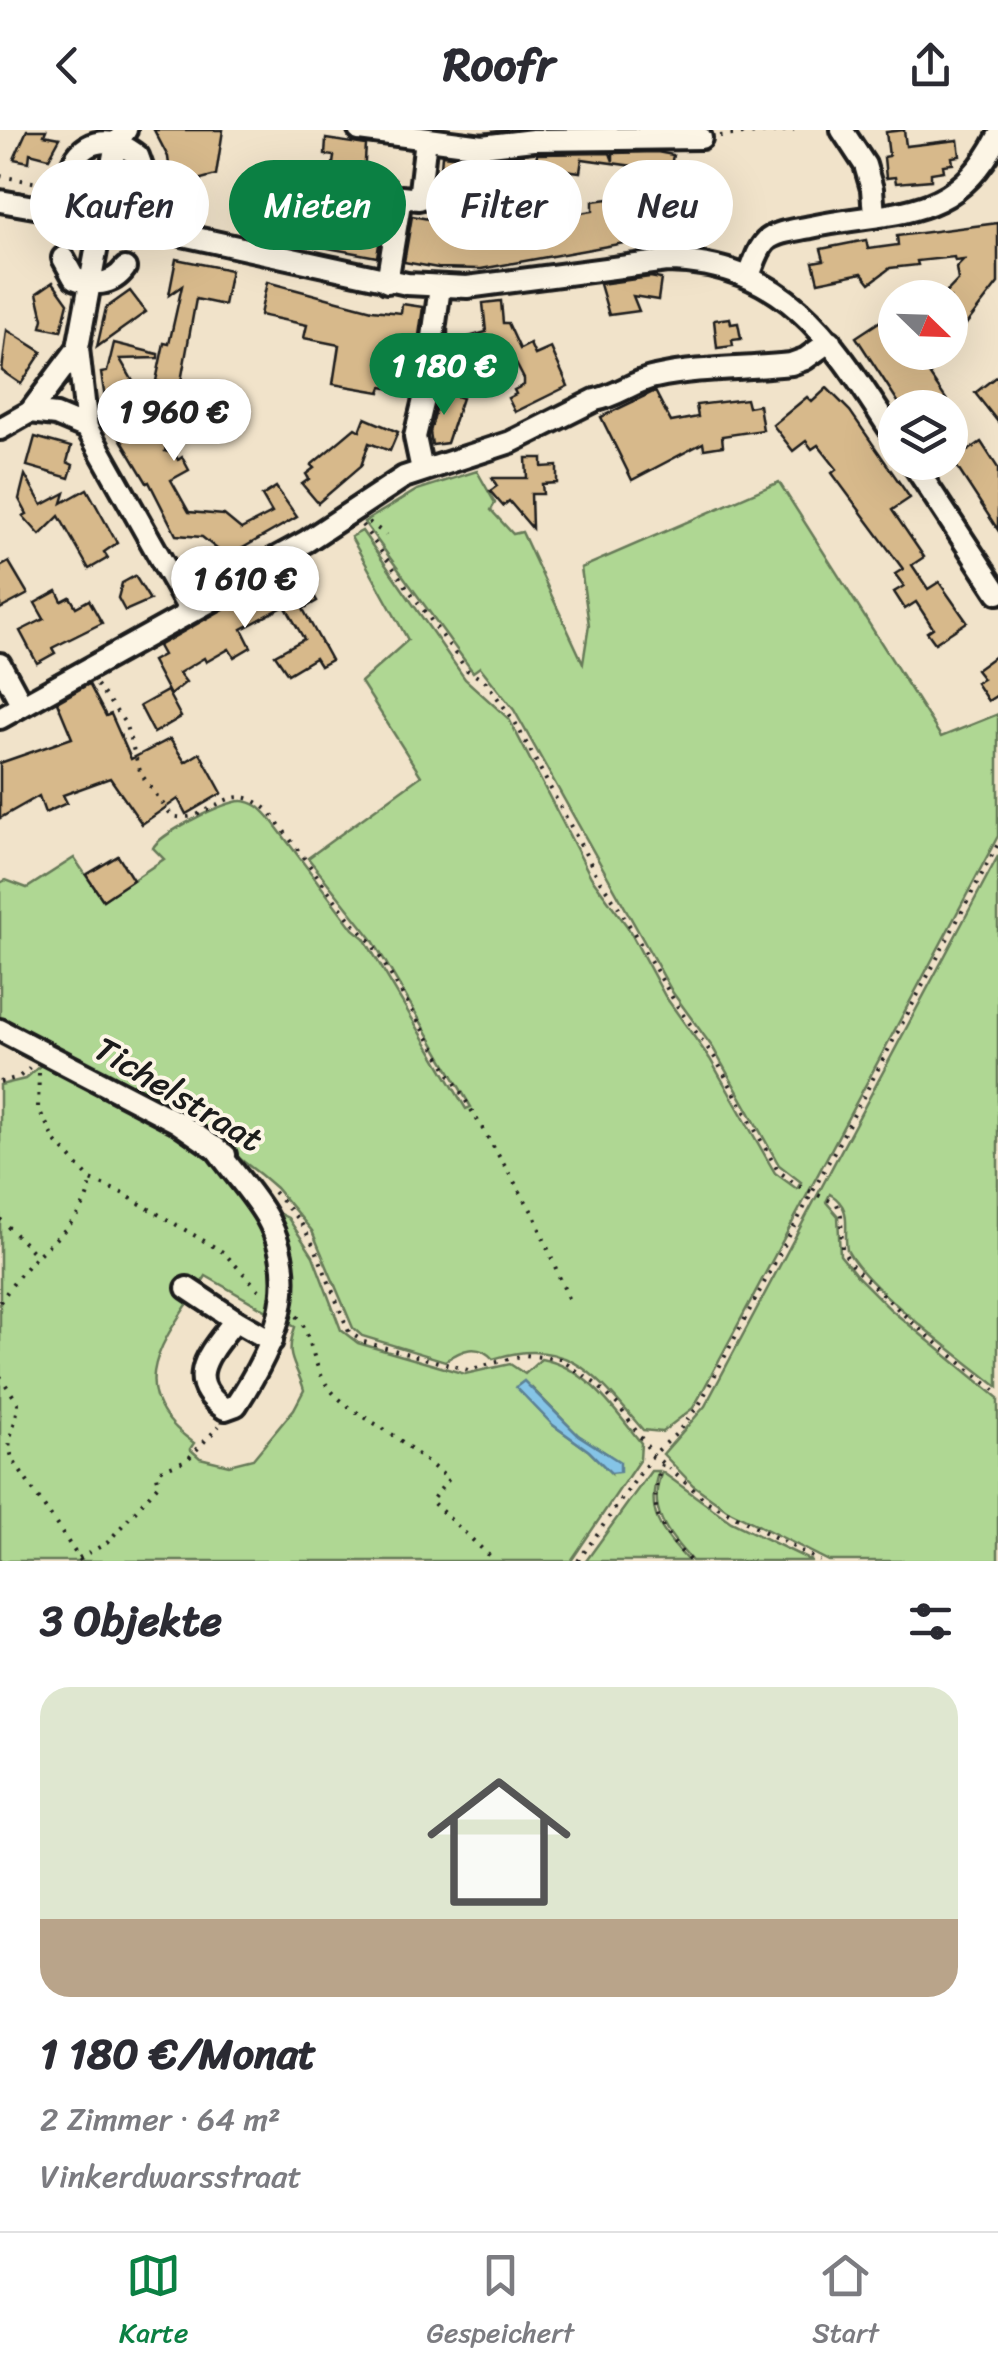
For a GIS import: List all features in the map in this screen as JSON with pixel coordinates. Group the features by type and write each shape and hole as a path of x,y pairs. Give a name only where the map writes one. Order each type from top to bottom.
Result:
{"street":[{"path":"360,130 482,146 534,140 701,138"},
{"path":"842,130 865,165 874,216"},
{"path":"75,160 88,145 121,137 139,160"},
{"path":"749,276 759,250 772,236 925,208 948,198 992,166 998,138"},
{"path":"387,282 401,197 419,199 426,139"},
{"path":"0,202 30,207"},
{"path":"209,240 387,282 440,287 667,260 697,262 749,276 784,296 830,342 878,412"},
{"path":"97,250 78,348 87,428 190,610"},
{"path":"63,258 74,278 92,284 110,282 125,268"},
{"path":"422,470 415,436 425,395 440,287"},
{"path":"0,718 245,582 263,565 307,541 390,484 511,442 643,380 791,364 830,342"},
{"path":"0,429 30,412 78,348"},
{"path":"30,412 56,416 87,428"},
{"path":"924,480 998,594"},
{"path":"0,664 22,705"},
{"name":"Tichelstraat","path":"0,1030 132,1097 253,1175"},
{"path":"215,1147 264,1212 283,1262 283,1310 272,1342 248,1387 229,1410 206,1392 203,1368 235,1320"},
{"path":"187,1288 272,1342"}],"path":[{"path":"701,138 794,130"},
{"path":"352,510 386,535"},
{"path":"352,510 466,670 486,682 511,715 600,881 715,1058 778,1171 840,1208 842,1249 853,1267 916,1326 998,1393"},
{"path":"86,670 125,723 141,774 172,816 196,816 236,796 257,800 351,922 371,942 534,1215 570,1303"},
{"path":"578,1561 652,1455 700,1405 998,844"},
{"path":"0,1082 19,1077 43,1054"},
{"path":"43,1054 38,1108 56,1142 91,1180 122,1193 222,1252 255,1288 300,1318 316,1368 332,1392 449,1479 431,1500 495,1561"},
{"name":"Tichelstraat","path":"253,1175 301,1223 349,1332 382,1348 468,1370 524,1356 560,1359 596,1384 618,1406 662,1464 724,1512 820,1561"},
{"path":"0,1302 37,1256 74,1222 90,1192 91,1180"},
{"path":"0,1218 37,1256"},
{"path":"0,1376 18,1403 4,1445 8,1456 80,1560 107,1543 159,1484 160,1470 196,1453 229,1410"},
{"path":"662,1464 654,1508 668,1534 690,1561"}],"green space":[{"path":"477,471 495,503 491,510 513,534 522,532 583,663 589,625 581,568 779,482 941,737 998,714 998,836 700,1396 693,1408 662,1432 643,1430 596,1378 562,1357 542,1352 493,1359 475,1349 445,1361 362,1336 353,1328 312,1231 261,1175 222,1145 0,1023 0,883 6,880 27,888 74,858 103,900 164,859 153,848 167,835 194,819 242,801 257,806 269,817 353,929 364,938 466,1109 471,1107 372,939 308,858 421,776 361,682 408,640 351,537 362,531 465,679 509,719 591,877 627,926 665,996 710,1059 775,1173 797,1189 801,1182 779,1165 713,1048 673,993 514,710 480,667 473,672 364,522 417,490"},
{"path":"998,856 998,1387 874,1284 847,1250 842,1206 830,1194 826,1202 838,1216 840,1255 857,1276 890,1309 998,1398 998,1561 829,1561 728,1510 693,1485 663,1454 705,1406"},
{"path":"42,1064 94,1083 194,1143 245,1197 288,1218 313,1256 341,1330 358,1343 465,1374 510,1364 525,1374 541,1359 585,1380 641,1443 640,1459 571,1561 0,1561 0,1085 25,1079","holes":["206,1276 295,1327 291,1354 304,1390 294,1409 253,1459 229,1465 200,1458 190,1449 194,1443 171,1422 158,1402 154,1381 156,1361 165,1340","517,1387 531,1387 578,1435 609,1455 611,1473 553,1425"]},
{"path":"651,1471 659,1471 653,1498 658,1520 688,1561 586,1561"},
{"path":"662,1472 731,1522 812,1561 692,1561 668,1531 658,1509"}],"water":[{"path":"524,1381 578,1435 620,1462 620,1472 611,1473 553,1425 516,1387"}],"building":[{"path":"27,130 46,130 44,135 60,138 49,158 30,153 29,162 14,159"},
{"path":"154,130 223,130 216,175 209,177 209,160 168,157"},
{"path":"904,130 906,146 958,140 960,156 952,157 953,164 943,165 944,171 931,173 931,180 896,183 895,177 886,178 886,132"},
{"path":"326,139 366,145 365,160 334,160 334,156 325,155"},
{"path":"610,153 613,160 602,162 536,160 537,154"},
{"path":"613,153 673,155 672,160 613,160"},
{"path":"442,155 485,160 442,160"},
{"path":"602,200 602,247 481,269 438,268 404,262 412,216 426,219 426,250 582,250 582,213 593,211 593,201"},
{"path":"998,223 998,283 968,322 968,280 958,280 956,268 964,260 955,261 954,257 890,268 870,283 862,273 818,282 813,262 824,260 821,249 866,240 868,249 898,245 897,236"},
{"path":"339,250 378,250 377,257"},
{"path":"176,259 231,270 224,305 196,299 180,387 156,381 182,286 169,295"},
{"path":"661,279 658,300 633,296 639,311 609,315 600,284"},
{"path":"53,282 68,303 61,331 41,327 37,293"},
{"path":"267,282 372,310 401,313 402,304 423,307 411,393 333,384 339,345 304,338 307,325 260,315"},
{"path":"130,291 146,312 97,347 106,308"},
{"path":"501,301 503,323 508,323 520,349 530,344 535,355 551,348 568,386 515,412 508,398 524,385 524,379 512,356 477,372 442,375 448,329 448,343 486,332 483,303"},
{"path":"730,318 731,324 738,323 741,339 732,340 733,346 717,348 714,320"},
{"path":"878,323 878,370 926,370 940,390 890,390 856,337"},
{"path":"7,330 42,352 21,384 2,371"},
{"path":"114,343 158,354 158,358 120,359 167,440 165,451 175,454 178,460 182,457 189,470 171,480 189,512 224,515 241,529 272,513 262,496 276,487 297,517 227,557 202,537 176,535 149,482 108,418 101,373 107,372"},
{"path":"998,375 998,422 975,393"},
{"path":"827,388 850,411 878,452 878,480 898,480 910,498 892,510 924,557 912,565 928,589 939,582 967,622 935,643 927,632 933,628 916,602 905,609 894,592 904,586 895,574 903,569 832,473 837,469 818,445 812,449 806,441 793,451 773,425 807,397 812,402"},
{"path":"441,391 462,398 447,443 432,445 430,432"},
{"path":"655,391 671,422 698,417 696,405 746,399 748,407 759,405 763,430 722,436 723,446 704,449 703,443 632,480 601,417"},
{"path":"365,418 398,432 390,451 369,443 361,466 318,503 302,484 309,479 306,474 314,468 311,465 355,428 360,431"},
{"path":"35,437 71,447 67,462 73,465 69,478 27,466"},
{"path":"981,442 998,468 998,530 965,480 968,451"},
{"path":"526,458 542,458 542,467 557,466 557,483 542,484 543,494 531,494 532,528 509,501 503,506 490,491 497,486 492,478 527,478"},
{"path":"25,475 42,505 65,493 62,503 87,489 117,543 104,552 108,558 89,569 59,516 40,535 23,516 27,514 19,499"},
{"path":"9,562 28,594 0,609 0,567"},
{"path":"298,567 317,601 303,609 331,660 320,666 315,658 288,674 275,655 304,639 285,606 242,629 251,647 234,657 229,649 206,662 204,658 179,673 186,682 170,695 152,661 163,655 158,646"},
{"path":"135,576 150,600 125,611 118,598 122,583"},
{"path":"57,591 62,601 70,597 76,607 89,600 102,623 52,648 55,653 37,663 20,631 44,619 35,603"},
{"path":"998,654 998,699 996,696 988,701 976,683 983,679 976,670"},
{"path":"89,684 106,716 111,714 131,759 170,739 185,762 200,753 222,793 186,814 178,799 142,824 110,778 63,795 67,803 45,813 39,796 0,818 0,763 72,738 57,702"},
{"path":"167,691 181,717 154,733 140,706"},
{"path":"118,856 133,880 103,900 86,875"}]}
